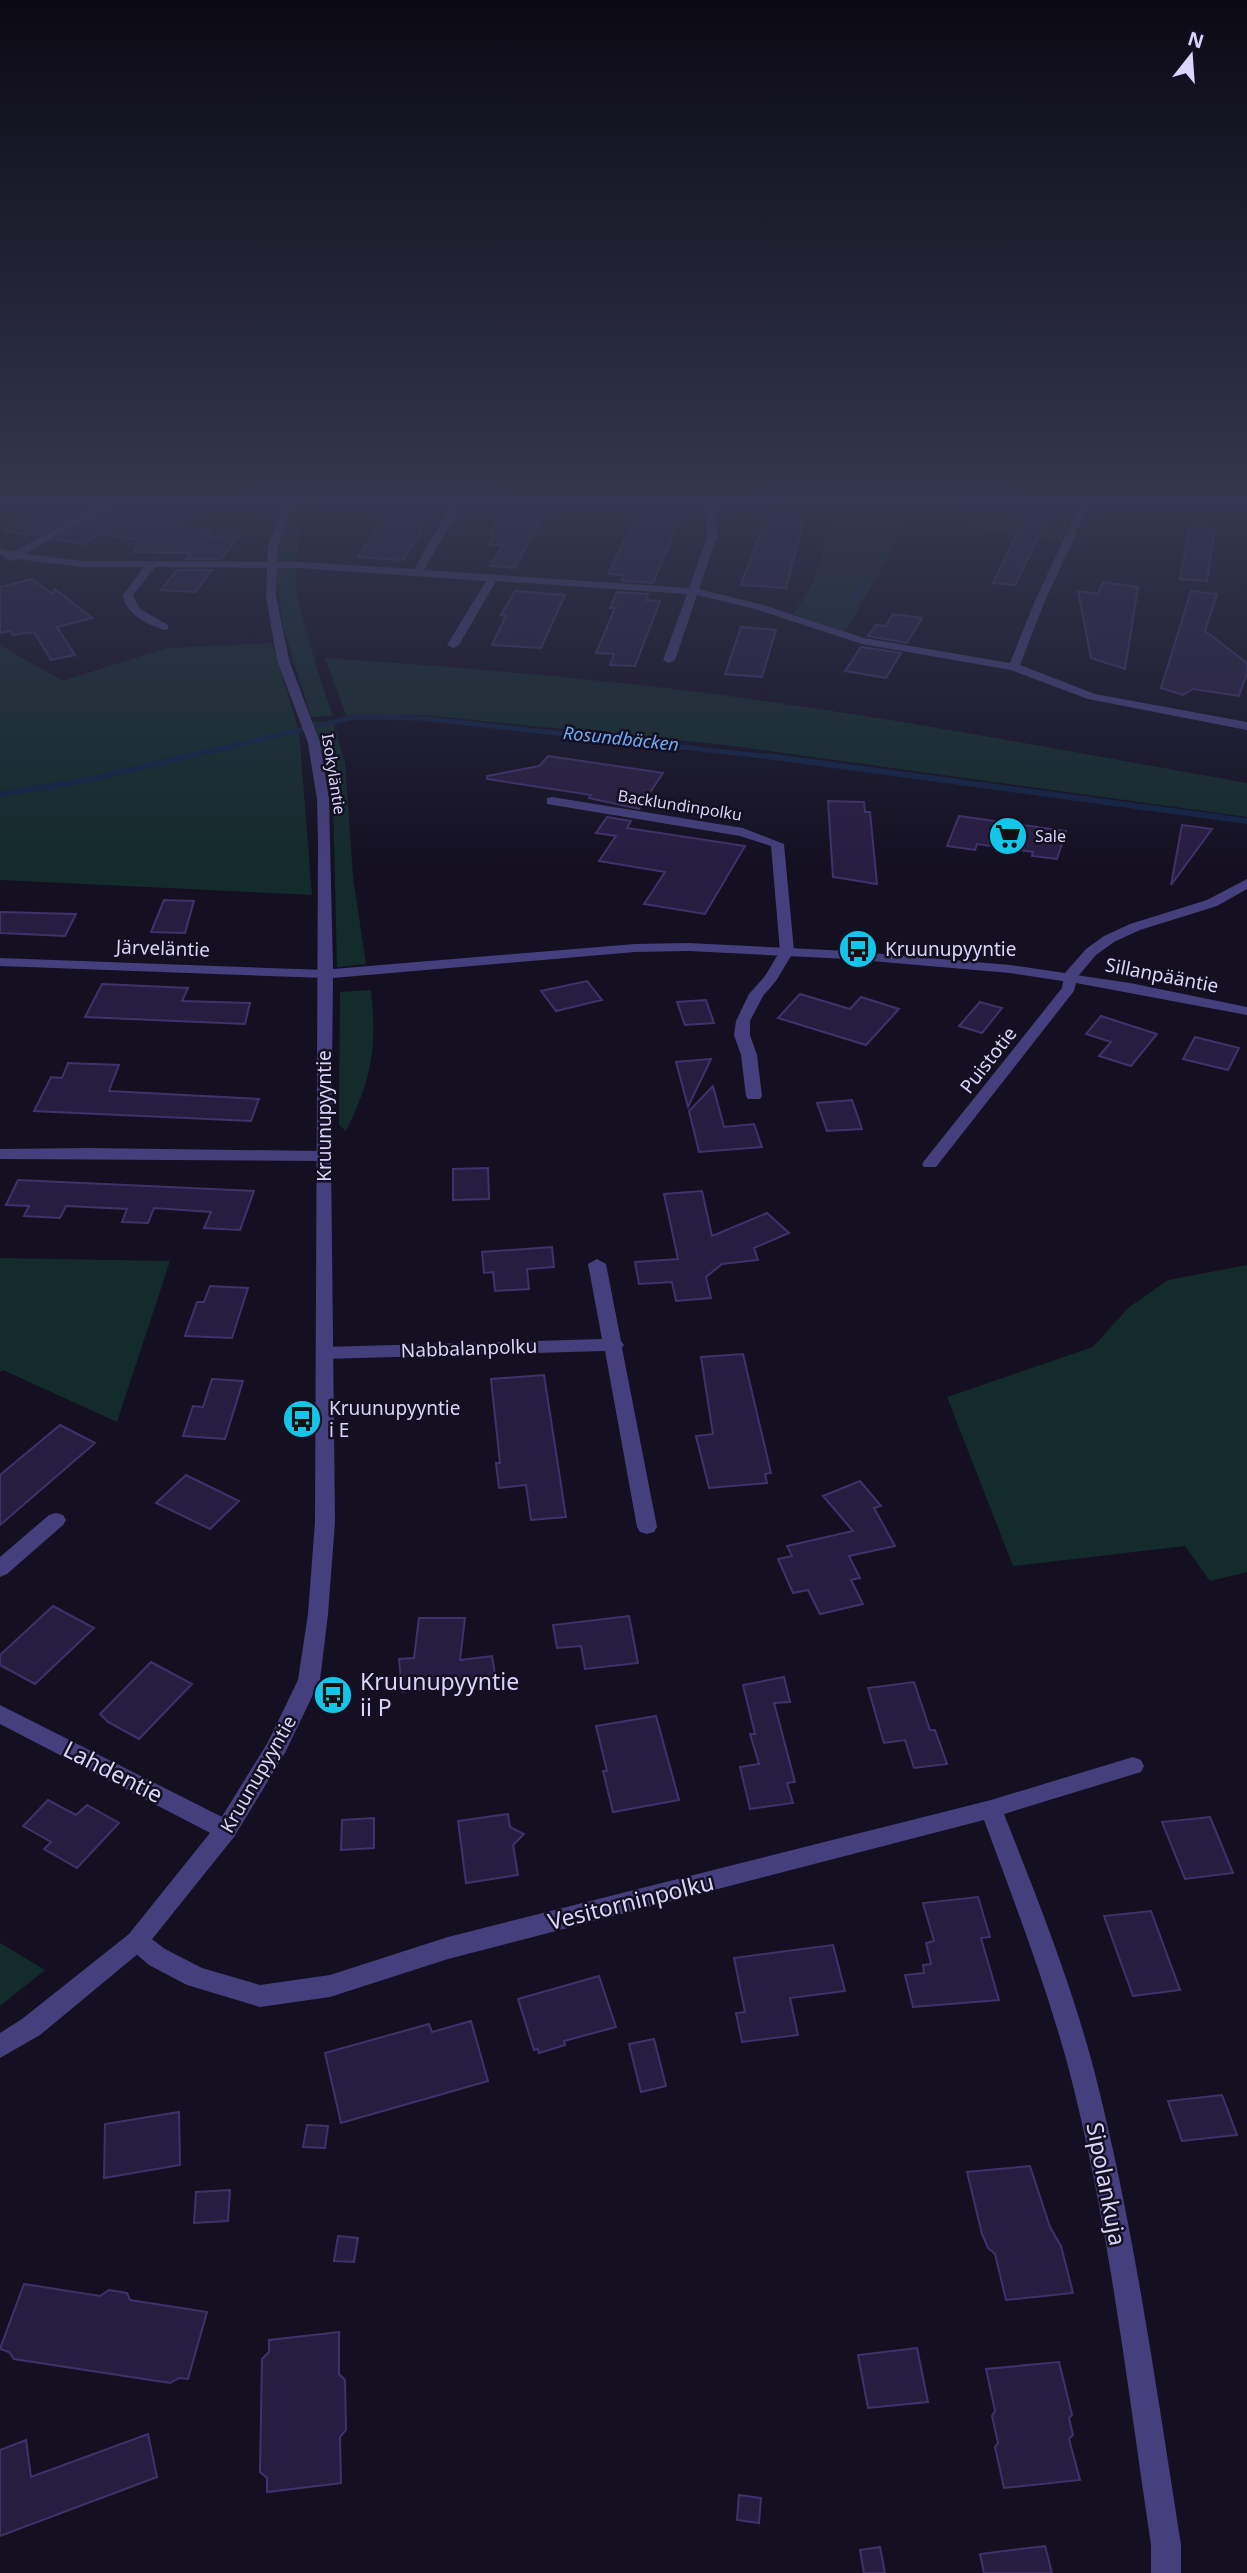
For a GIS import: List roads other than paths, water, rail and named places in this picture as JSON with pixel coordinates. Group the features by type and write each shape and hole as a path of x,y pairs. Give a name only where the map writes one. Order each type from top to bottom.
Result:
{"street":[{"path":"159,624 164,627"},
{"name":"Isokyläntie","path":"276,624 283,660 314,743 323,799 325,974"},
{"path":"453,645 466,624"},
{"path":"670,660 682,624"},
{"path":"811,624 862,641 1014,667 1092,697 1247,726"},
{"path":"1014,667 1031,624"},
{"name":"Backlundinpolku","path":"552,801 743,832 777,844 782,865 782,925 787,951"},
{"path":"325,974 635,948 700,947 787,951 1010,969 1069,978 1091,953 1109,939 1135,927 1212,903 1247,883"},
{"path":"754,1097 749,1055 742,1035 743,1021 756,994 771,978 787,951"},
{"name":"Järveläntie","path":"0,962 325,974"},
{"name":"Kruunupyyntie","path":"0,2047 72,1995 137,1941 226,1830 277,1747 309,1680 318,1614 325,1522 325,974"},
{"name":"Sillanpääntie","path":"1069,978 1130,987 1247,1011"},
{"name":"Puistotie","path":"930,1164 1069,988 1069,978"},
{"path":"0,1154 323,1156"},
{"path":"597,1264 615,1345 647,1527"},
{"name":"Nabbalanpolku","path":"324,1353 615,1345"},
{"path":"0,1569 56,1520"},
{"name":"Lahdentie","path":"0,1714 226,1830"},
{"name":"Vesitorninpolku","path":"137,1941 157,1956 196,1977 260,1996 330,1986 448,1948 991,1809 1133,1766"},
{"name":"Sipolankuja","path":"991,1809 1057,1984 1090,2104 1118,2240 1166,2545 1166,2573"}],"waterway":[{"name":"Rosundbäcken","path":"182,758 354,717 420,718 780,758"},
{"name":"Rosundbäcken","path":"0,794 79,782 189,756"},
{"name":"Rosundbäcken","path":"767,756 1247,821"}],"place":[{"name":"Sale","path":"1008,836"},
{"name":"Kruunupyyntie","path":"858,949"},
{"name":"Kruunupyyntie i E","path":"302,1419"},
{"name":"Kruunupyyntie ii P","path":"333,1695"}]}
